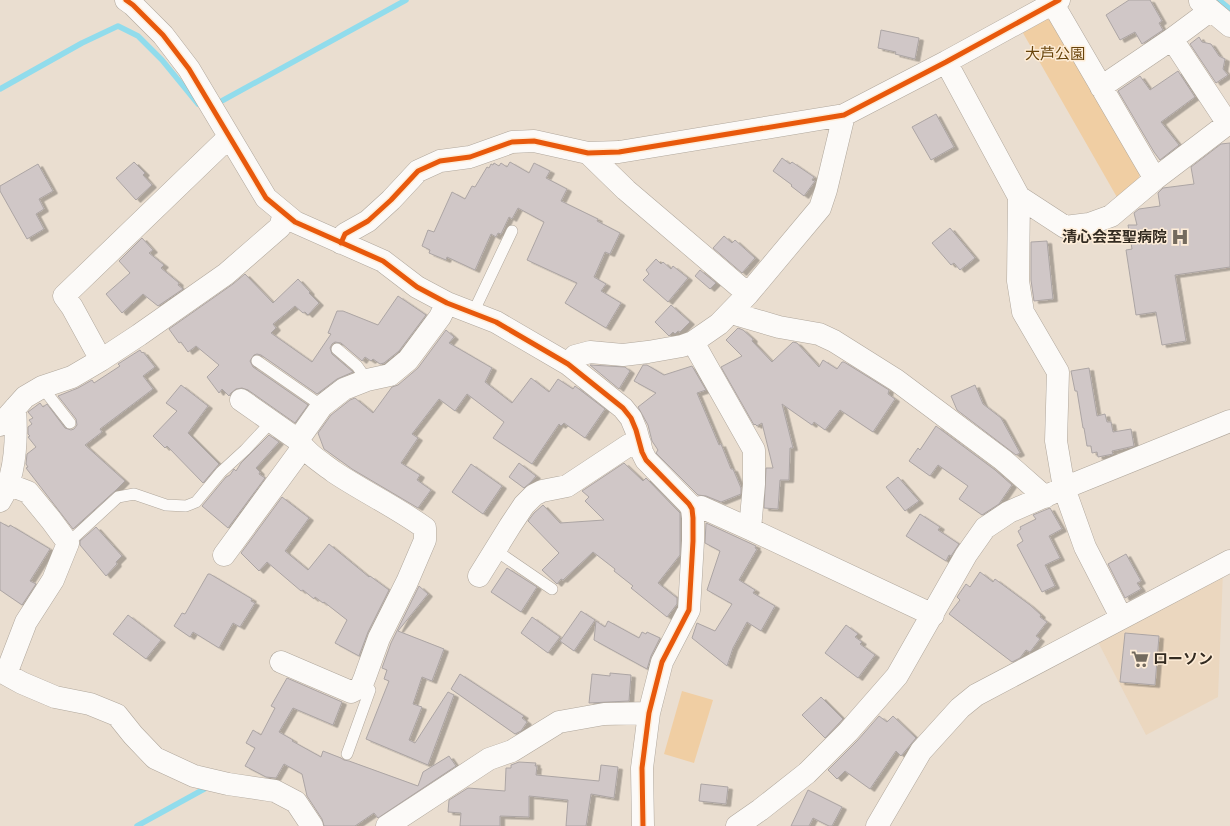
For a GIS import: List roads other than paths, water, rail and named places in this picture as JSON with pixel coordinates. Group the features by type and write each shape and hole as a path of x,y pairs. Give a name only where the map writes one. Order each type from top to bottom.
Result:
{"street":[{"path":"126,0 163,35 189,69 266,198 295,222 383,261 417,287 447,303 496,322 568,364 623,408 631,418 646,460 689,504 692,509 694,541 689,610 662,662 649,713 642,768 643,826"},
{"path":"341,243 345,234 368,221 392,200 418,171 440,161 470,157 512,142 534,141 588,153 619,152 844,115 946,62 1056,2 1101,87 1155,179"},
{"path":"1101,87 1172,39 1205,5 1230,26"},
{"path":"946,62 1019,197 1065,227 1089,224 1111,216 1155,179 1229,123 1172,39"},
{"path":"568,364 575,356 590,352 623,355 682,346 693,342 719,324 748,294 820,208 826,190 844,115"},
{"path":"101,360 64,296 229,137"},
{"path":"588,153 626,190 748,294"},
{"path":"1019,197 1018,281 1023,312 1058,372 1054,492"},
{"path":"0,425 25,397 42,387 72,377 101,360 226,274 280,228 284,214"},
{"path":"224,555 300,443 322,406 344,389 367,380 390,375 408,360 440,317 447,303"},
{"path":"733,310 738,315 779,327 819,334 834,341 896,380 1003,460 1054,492 1122,617"},
{"path":"693,342 754,450 754,484 750,529"},
{"path":"241,400 272,421 300,443 313,457 359,488 410,517 425,528 425,540 407,582 379,638 361,687 351,692 281,662"},
{"path":"15,408 16,421 14,459 4,492 28,492 68,543 53,580 26,622 3,672 22,683 55,697 90,704 117,715 133,735 155,758 194,776 228,784 275,791 296,802 312,826"},
{"path":"737,826 807,773 848,732 897,676 966,555 985,528 1009,512 1054,492 1230,421"},
{"path":"479,576 494,550 524,505 534,495 542,491 567,486 629,445 640,443"},
{"path":"692,509 700,508 750,529 933,615"},
{"path":"878,826 921,751 960,708 976,695 1230,560"},
{"path":"387,826 489,760 512,751 558,722 604,714 649,713"}],"lane":[{"path":"473,313 512,231"},
{"path":"337,349 357,366 367,380"},
{"path":"257,361 322,406"},
{"path":"42,387 70,423"},
{"path":"68,543 118,497 134,494 166,505 179,506 186,506 196,502 221,472 245,450 272,421"},
{"path":"494,550 552,589"},
{"path":"347,754 370,690 361,687"}],"waterway":[{"path":"218,103 406,0"},
{"path":"1219,0 1230,9"},
{"path":"0,89 82,43 118,26 138,36 162,60 198,104"},
{"path":"137,826 206,788"}],"place":[{"name":"清心会至聖病院","path":"1180,237"},
{"name":"ローソン","path":"1140,659"}],"park label":[{"name":"大芦公園","path":"1055,54"}]}
